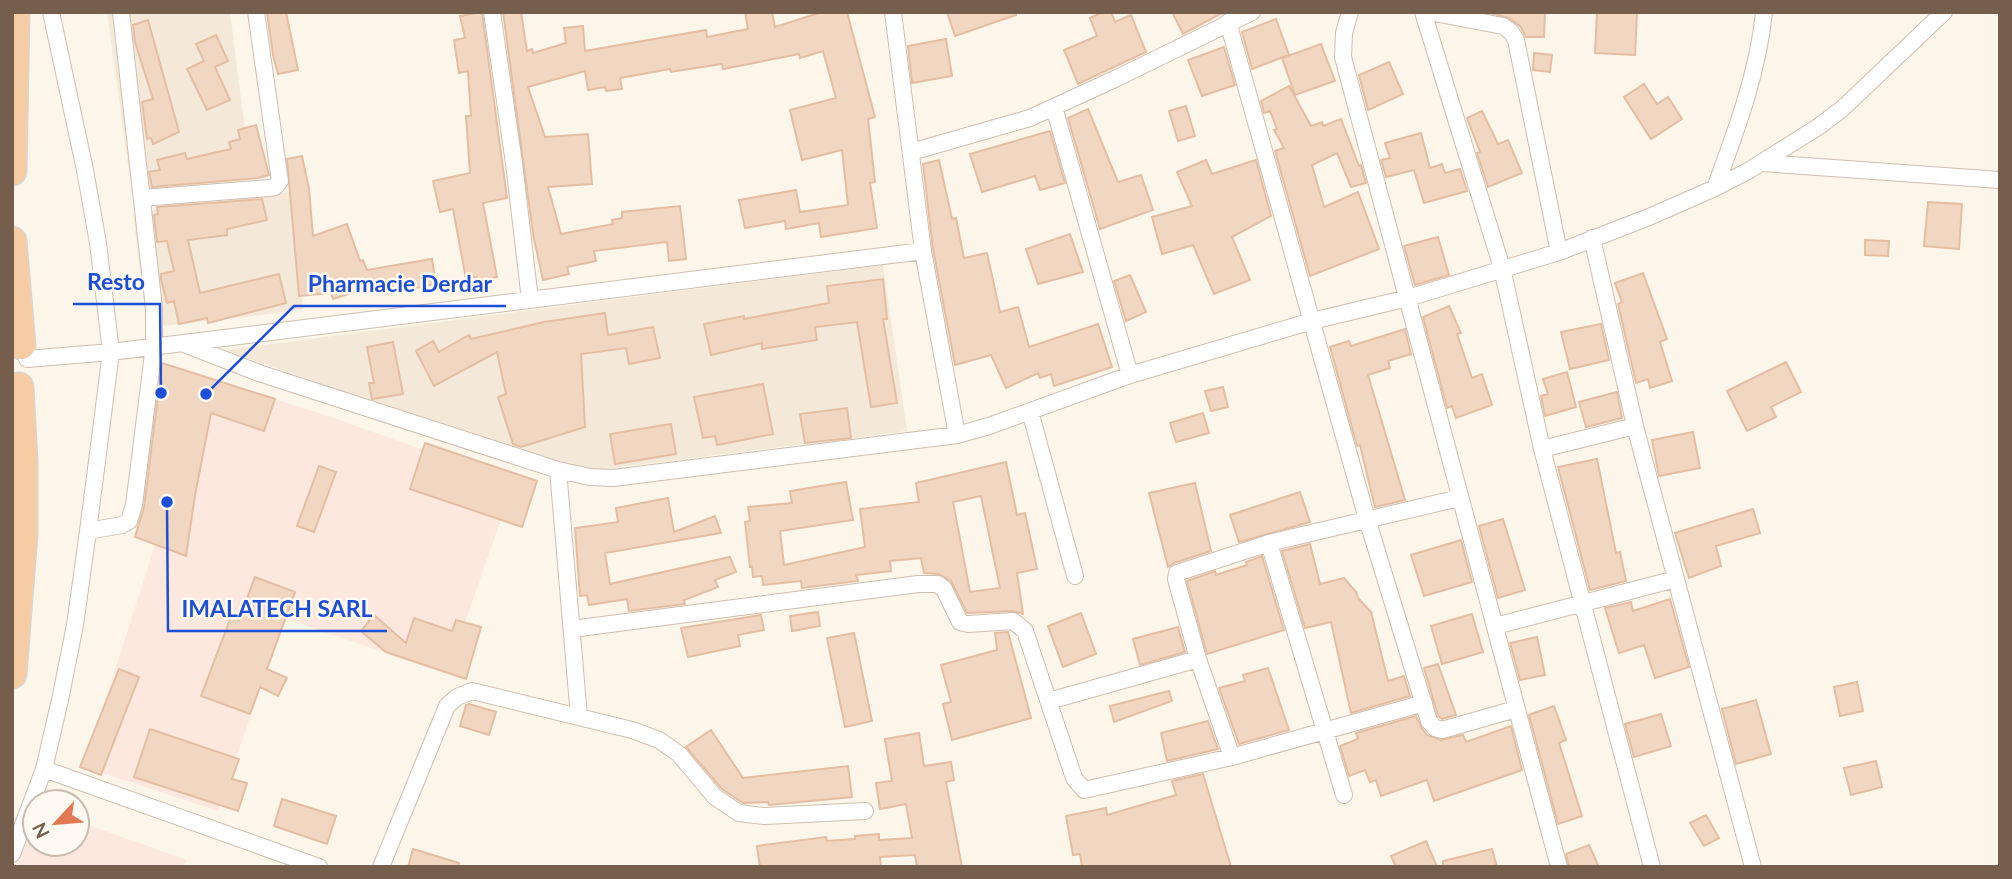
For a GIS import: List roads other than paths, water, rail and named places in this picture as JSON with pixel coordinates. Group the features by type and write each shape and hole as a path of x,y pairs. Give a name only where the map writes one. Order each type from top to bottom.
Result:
{"highway":[{"path":"12,171 15,12"},
{"path":"12,241 20,347 26,374 16,390 23,463 23,534 12,674"}],"street":[{"path":"12,854 44,769 75,625 111,352 98,243 51,12"},
{"path":"88,531 122,525 129,521 134,505 154,346 154,308 121,12"},
{"path":"142,198 269,188 275,187 280,181 256,12"},
{"path":"492,12 511,136 530,300"},
{"path":"893,12 923,251 957,435"},
{"path":"911,152 1018,121 1054,107 1252,12"},
{"path":"1350,12 1343,57 1559,867"},
{"path":"1423,12 1502,268 1542,449 1652,867"},
{"path":"1429,12 1503,26 1516,40 1559,252"},
{"path":"1715,188 1761,44 1765,12"},
{"path":"182,343 259,373 577,475 613,478 957,435 1130,374 1312,321 1408,298 1559,252 1649,217 1715,188 1762,163 1842,109 1944,12"},
{"path":"1228,22 1367,519 1429,721 1438,730 1516,709"},
{"path":"1054,107 1130,374"},
{"path":"1762,163 2000,180"},
{"path":"1592,238 1636,426 1753,867"},
{"path":"20,347 111,352 923,251"},
{"path":"1030,411 1075,576"},
{"path":"1542,449 1636,426"},
{"path":"558,470 579,717"},
{"path":"1232,757 1198,659 1176,579 1177,573 1269,543 1460,498"},
{"path":"1269,543 1344,796"},
{"path":"1495,626 1676,579"},
{"path":"572,629 934,583 944,589 960,622 1013,621 1021,626 1074,778 1084,790 1232,757 1424,703"},
{"path":"1049,701 1198,659"},
{"path":"381,867 446,709 457,697 472,691 632,730 659,740 679,754 715,797 739,813 756,816 865,811"},
{"path":"44,769 319,867"}],"place":[{"name":"Resto","path":"161,393"},
{"name":"Pharmacie Derdar","path":"206,394"},
{"name":"IMALATECH SARL","path":"167,502"}]}
